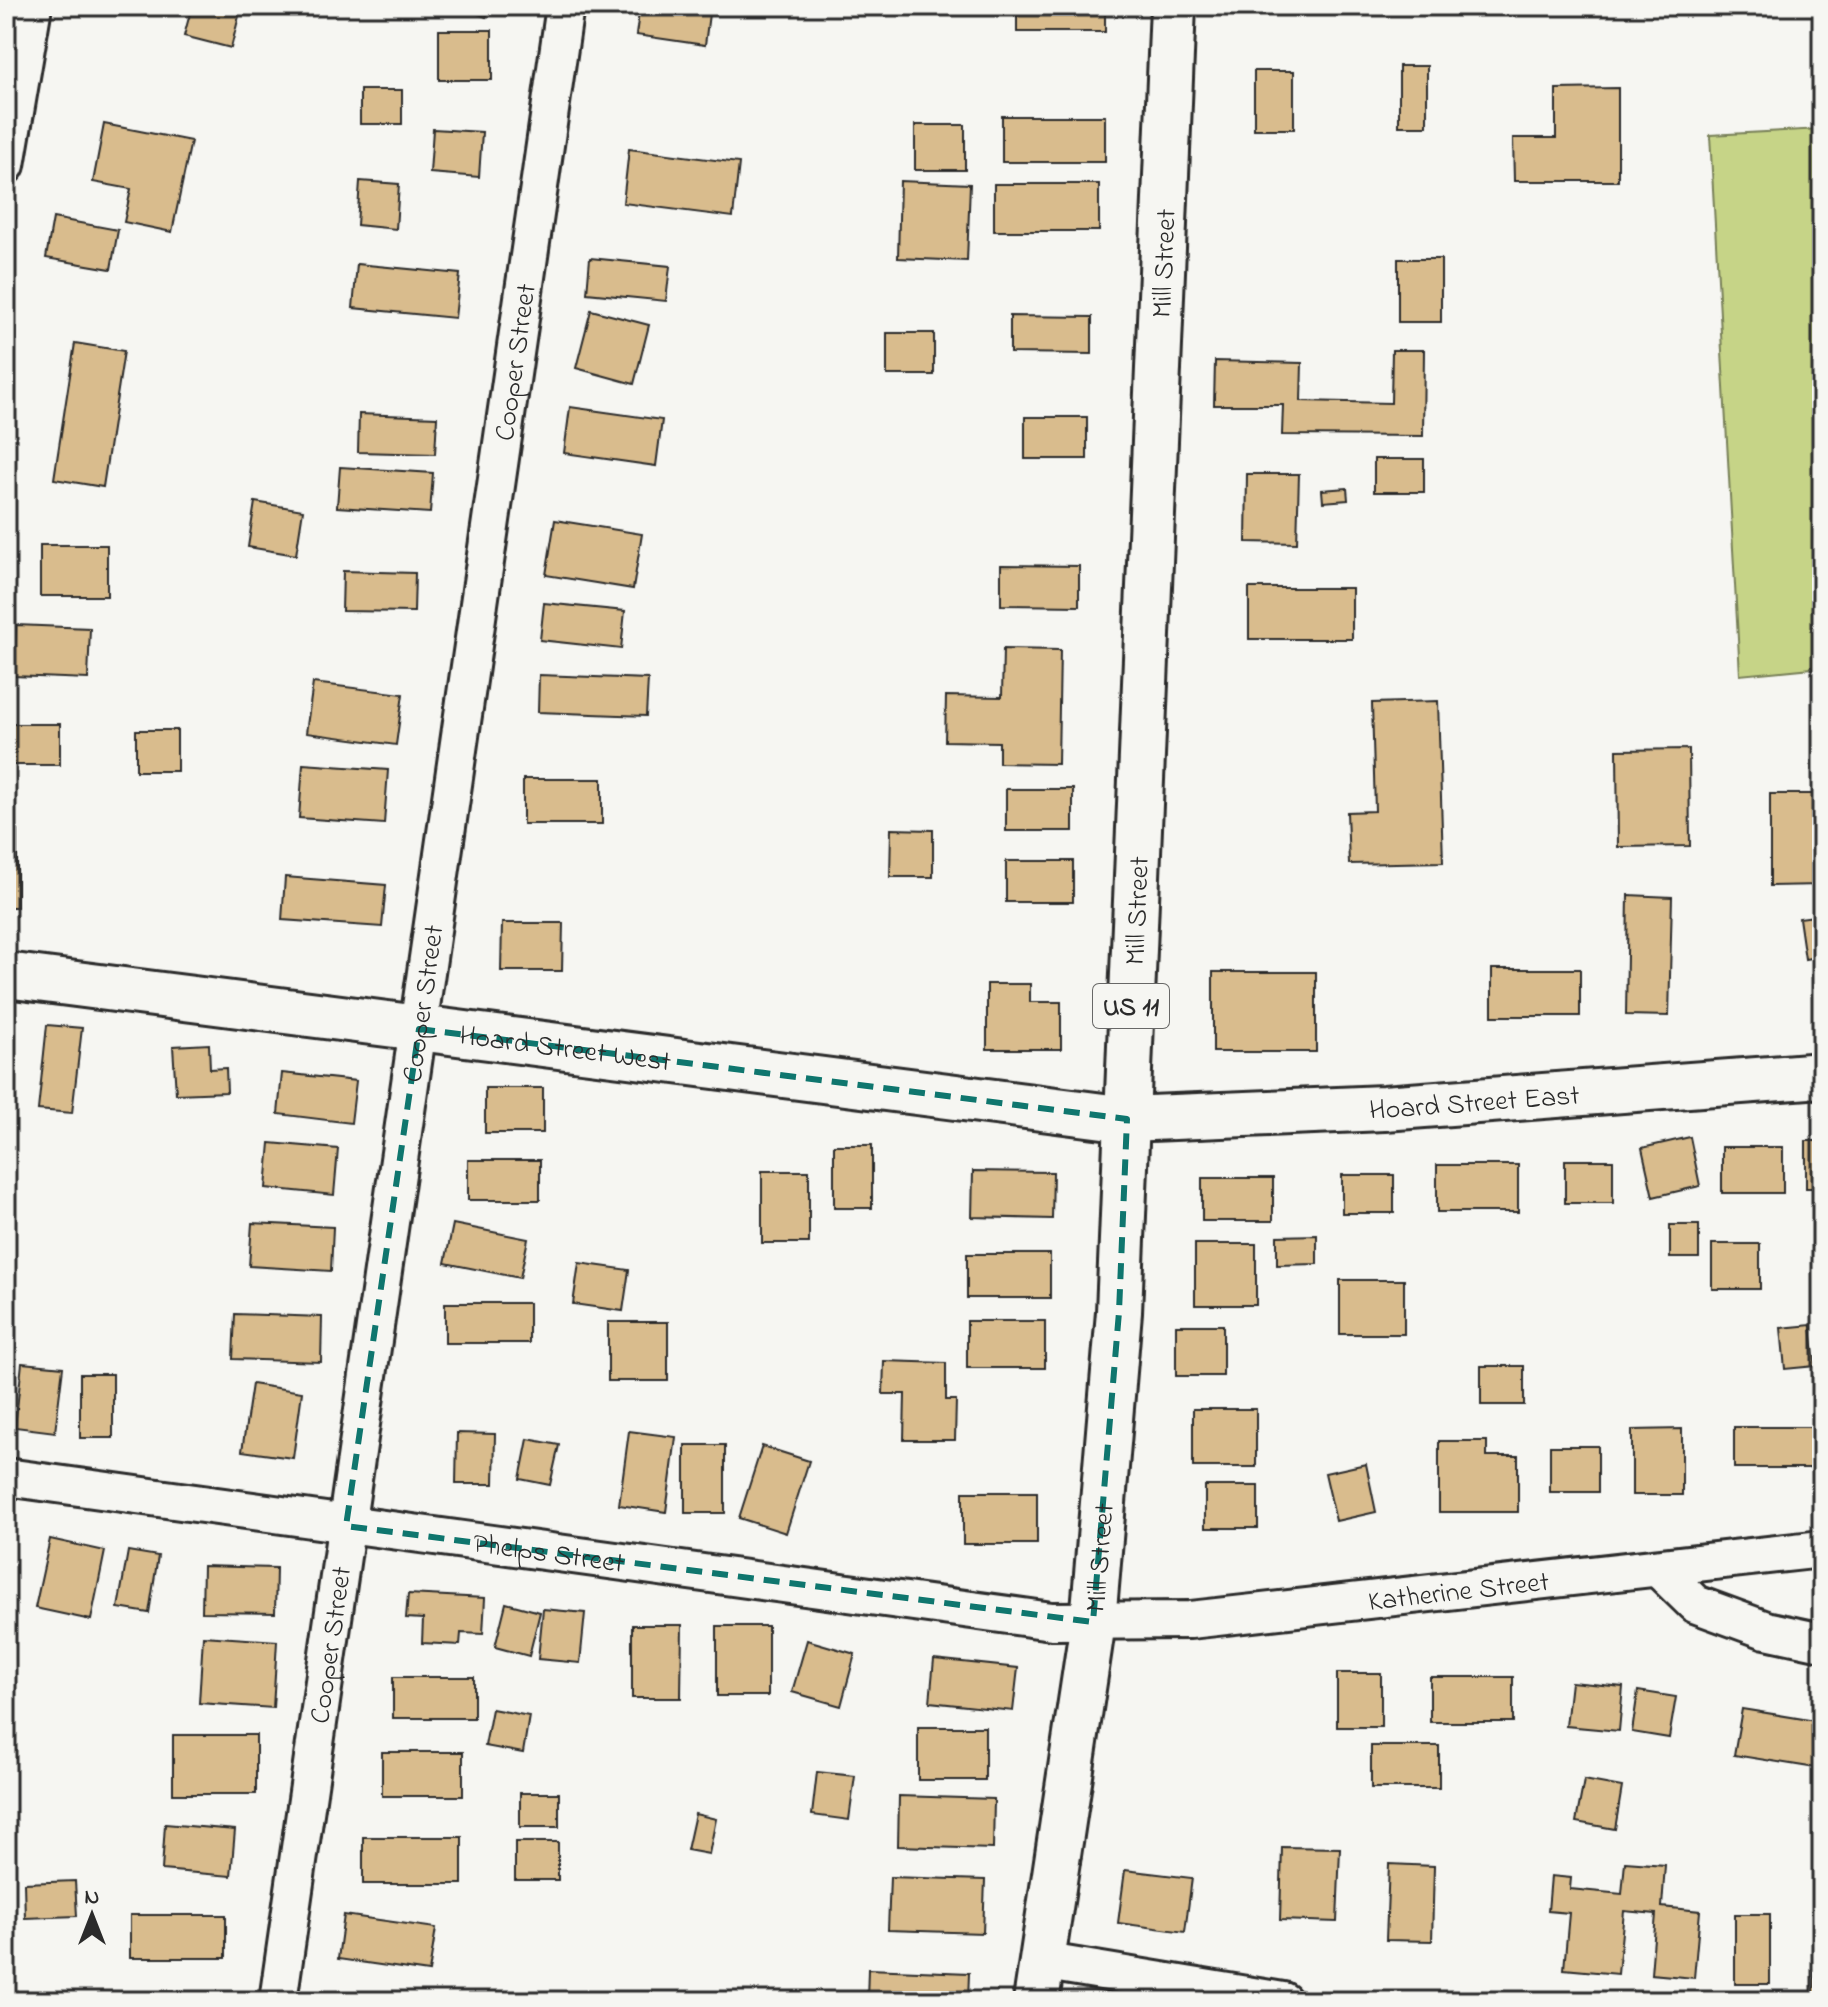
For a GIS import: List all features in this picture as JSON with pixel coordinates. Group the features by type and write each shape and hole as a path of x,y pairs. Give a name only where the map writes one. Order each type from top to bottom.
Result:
{"main road":[{"name":"Mill Street","path":"1039,1981 1093,1622 1119,1312 1173,6"},
{"name":"Hoard Street West","path":"6,975 1127,1119"},
{"name":"Hoard Street East","path":"1127,1119 1384,1108 1822,1075"}],"street":[{"path":"6,165 33,6"},
{"name":"Cooper Street","path":"278,2001 565,6"},
{"name":"Phelps Street","path":"6,1477 1040,1620 1093,1622"},
{"name":"Katherine Street","path":"1093,1622 1190,1620 1822,1549"},
{"path":"1659,1569 1695,1604 1766,1630 1822,1642"},
{"path":"1039,1981 1283,2001"}],"highlighted area":[{"path":"419,1029 1127,1119 1119,1312 1093,1622 346,1526"}],"green space":[{"path":"1822,129 1822,667 1740,675 1710,135"}],"building":[{"path":"192,6 241,8 231,48 184,36"},
{"path":"297,6 343,6 343,11 297,11"},
{"path":"457,6 491,6 486,17"},
{"path":"640,6 710,6 705,45 636,35"},
{"path":"1017,6 1105,6 1105,32 1017,32"},
{"path":"439,30 492,30 492,80 439,80"},
{"path":"1399,66 1427,66 1427,126 1399,126"},
{"path":"1254,71 1294,71 1294,129 1254,129"},
{"path":"1618,88 1618,181 1514,181 1513,138 1556,138 1556,89"},
{"path":"360,90 402,90 402,124 360,124"},
{"path":"1002,116 1105,116 1105,162 1002,162"},
{"path":"104,124 191,141 172,232 124,222 131,189 93,182"},
{"path":"915,125 965,125 965,170 915,170"},
{"path":"433,129 482,132 479,177 430,173"},
{"path":"629,149 739,163 733,217 623,203"},
{"path":"360,181 399,184 396,229 357,225"},
{"path":"900,181 970,184 967,261 898,258"},
{"path":"994,184 1099,184 1099,231 994,231"},
{"path":"53,218 118,230 111,269 46,258"},
{"path":"590,258 670,266 666,301 587,293"},
{"path":"1398,259 1441,259 1441,322 1398,322"},
{"path":"357,264 460,274 455,318 353,308"},
{"path":"591,310 649,325 634,384 576,368"},
{"path":"1010,316 1092,317 1092,354 1010,353"},
{"path":"887,333 934,333 934,375 887,375"},
{"path":"75,343 124,351 103,487 54,479"},
{"path":"1392,350 1424,350 1423,436 1282,435 1283,405 1214,405 1215,361 1302,363 1301,401 1391,403"},
{"path":"570,407 662,420 656,466 564,453"},
{"path":"359,414 437,417 435,454 358,452"},
{"path":"1025,417 1087,417 1087,459 1025,459"},
{"path":"1374,459 1424,459 1424,492 1374,492"},
{"path":"340,467 433,473 430,513 337,507"},
{"path":"1247,474 1299,474 1297,543 1246,542"},
{"path":"1347,488 1348,500 1323,502 1322,490"},
{"path":"255,502 303,510 296,555 248,547"},
{"path":"555,520 642,534 633,589 546,575"},
{"path":"40,545 107,545 107,596 40,596"},
{"path":"1001,565 1079,566 1079,606 1001,605"},
{"path":"343,571 415,573 414,612 342,611"},
{"path":"1249,588 1352,588 1352,639 1249,639"},
{"path":"544,603 625,611 621,649 540,640"},
{"path":"16,625 90,628 88,679 13,676"},
{"path":"1003,649 1060,650 1058,764 999,763 999,742 945,741 946,696 1002,697"},
{"path":"539,675 648,679 646,716 538,712"},
{"path":"313,683 403,694 396,745 306,733"},
{"path":"1438,701 1443,862 1349,864 1347,812 1375,811 1372,703"},
{"path":"6,724 60,724 60,765 6,765"},
{"path":"136,730 177,730 177,771 136,771"},
{"path":"1689,749 1690,846 1618,847 1617,750"},
{"path":"303,764 388,770 384,824 299,818"},
{"path":"523,779 602,779 602,824 523,824"},
{"path":"1006,789 1073,789 1073,831 1006,831"},
{"path":"1770,794 1822,794 1822,885 1770,886"},
{"path":"891,829 933,830 933,877 890,877"},
{"path":"6,831 17,831 17,907 6,907"},
{"path":"1006,861 1073,861 1073,902 1006,902"},
{"path":"285,877 386,885 382,927 282,920"},
{"path":"1628,895 1672,897 1669,1016 1626,1015"},
{"path":"1822,915 1822,956 1805,959 1799,918"},
{"path":"502,923 563,923 562,971 501,971"},
{"path":"1492,969 1580,969 1580,1016 1492,1016"},
{"path":"1213,972 1316,972 1316,1052 1213,1052"},
{"path":"987,984 1030,984 1030,1002 1061,1002 1061,1049 987,1049"},
{"path":"47,1025 82,1028 72,1113 38,1110"},
{"path":"209,1044 210,1069 226,1068 227,1092 176,1094 173,1046"},
{"path":"282,1073 356,1081 351,1123 278,1114"},
{"path":"485,1088 543,1088 543,1133 485,1133"},
{"path":"1690,1137 1700,1186 1653,1197 1642,1148"},
{"path":"1806,1141 1822,1141 1822,1188 1806,1188"},
{"path":"270,1143 338,1149 334,1195 266,1188"},
{"path":"834,1145 872,1145 872,1208 834,1208"},
{"path":"1722,1147 1783,1147 1783,1193 1722,1193"},
{"path":"468,1160 540,1160 540,1200 468,1200"},
{"path":"1565,1160 1613,1160 1613,1203 1565,1203"},
{"path":"1437,1165 1518,1165 1518,1212 1437,1212"},
{"path":"762,1171 809,1171 809,1243 762,1243"},
{"path":"973,1171 1053,1172 1052,1219 972,1217"},
{"path":"1342,1175 1394,1175 1394,1213 1342,1213"},
{"path":"1202,1178 1273,1178 1273,1221 1202,1221"},
{"path":"252,1223 333,1227 331,1271 249,1266"},
{"path":"453,1224 528,1239 520,1278 445,1263"},
{"path":"1670,1225 1699,1225 1699,1258 1670,1258"},
{"path":"1317,1235 1317,1264 1277,1265 1277,1236"},
{"path":"1195,1244 1256,1244 1256,1305 1195,1305"},
{"path":"1712,1244 1760,1244 1760,1289 1712,1289"},
{"path":"967,1254 1050,1254 1050,1298 967,1298"},
{"path":"579,1263 629,1270 623,1311 573,1304"},
{"path":"1340,1280 1404,1280 1404,1334 1340,1334"},
{"path":"445,1303 529,1303 529,1343 445,1343"},
{"path":"235,1314 322,1317 321,1362 233,1359"},
{"path":"967,1321 1045,1321 1045,1368 967,1368"},
{"path":"608,1322 668,1322 668,1381 608,1381"},
{"path":"1176,1325 1223,1325 1223,1376 1176,1376"},
{"path":"1811,1325 1815,1366 1785,1369 1781,1328"},
{"path":"884,1361 946,1363 946,1400 956,1400 955,1440 904,1440 905,1394 883,1394"},
{"path":"22,1363 63,1367 55,1432 15,1427"},
{"path":"1481,1366 1524,1366 1524,1405 1481,1405"},
{"path":"80,1374 113,1374 113,1438 80,1438"},
{"path":"252,1384 302,1392 293,1458 242,1451"},
{"path":"1193,1409 1256,1409 1256,1467 1193,1467"},
{"path":"1734,1427 1815,1427 1815,1468 1734,1468"},
{"path":"1682,1429 1682,1495 1632,1495 1632,1430"},
{"path":"629,1431 676,1437 666,1512 619,1505"},
{"path":"457,1433 495,1434 494,1484 456,1484"},
{"path":"528,1439 559,1445 550,1485 520,1479"},
{"path":"1439,1441 1487,1441 1487,1456 1518,1456 1518,1512 1439,1512"},
{"path":"685,1445 725,1445 725,1513 685,1513"},
{"path":"762,1446 809,1461 786,1533 739,1518"},
{"path":"1550,1446 1598,1446 1598,1492 1550,1492"},
{"path":"1366,1464 1376,1512 1336,1521 1325,1473"},
{"path":"1205,1486 1258,1486 1258,1528 1205,1528"},
{"path":"963,1492 1037,1492 1037,1544 963,1544"},
{"path":"50,1539 105,1551 91,1620 35,1608"},
{"path":"128,1551 158,1556 149,1613 118,1608"},
{"path":"203,1566 276,1568 275,1613 202,1612"},
{"path":"408,1594 485,1598 483,1634 461,1633 460,1645 422,1643 423,1619 406,1618"},
{"path":"506,1603 540,1612 529,1656 495,1647"},
{"path":"543,1609 585,1613 580,1663 538,1659"},
{"path":"632,1625 682,1625 681,1698 632,1698"},
{"path":"717,1626 768,1626 768,1696 717,1696"},
{"path":"203,1636 277,1641 273,1708 199,1703"},
{"path":"807,1640 855,1654 841,1706 792,1692"},
{"path":"934,1659 1018,1668 1013,1711 930,1702"},
{"path":"1337,1673 1381,1673 1381,1727 1337,1727"},
{"path":"393,1677 474,1677 474,1718 393,1718"},
{"path":"1430,1677 1513,1677 1513,1722 1430,1722"},
{"path":"1571,1682 1623,1687 1619,1731 1566,1726"},
{"path":"1638,1691 1676,1697 1669,1738 1632,1732"},
{"path":"492,1709 529,1716 523,1753 485,1746"},
{"path":"1742,1709 1822,1722 1822,1769 1734,1755"},
{"path":"918,1727 985,1727 985,1780 918,1780"},
{"path":"173,1735 256,1735 256,1794 173,1794"},
{"path":"1371,1746 1439,1746 1439,1788 1371,1788"},
{"path":"382,1752 463,1752 463,1796 382,1796"},
{"path":"817,1772 855,1776 849,1820 812,1815"},
{"path":"1584,1780 1622,1787 1615,1829 1576,1822"},
{"path":"520,1793 559,1793 559,1827 520,1827"},
{"path":"899,1796 994,1799 993,1849 898,1846"},
{"path":"695,1814 716,1819 709,1854 687,1850"},
{"path":"165,1824 235,1830 231,1876 162,1870"},
{"path":"363,1837 462,1837 462,1884 363,1884"},
{"path":"515,1842 558,1842 558,1880 515,1880"},
{"path":"1282,1847 1340,1848 1337,1922 1280,1920"},
{"path":"1625,1862 1665,1865 1662,1907 1700,1911 1694,1978 1651,1974 1656,1914 1624,1911 1618,1974 1564,1969 1569,1913 1548,1911 1551,1876 1571,1878 1570,1889 1622,1894"},
{"path":"1389,1864 1434,1866 1432,1941 1386,1940"},
{"path":"1125,1870 1192,1878 1185,1932 1118,1923"},
{"path":"890,1877 985,1880 983,1933 888,1930"},
{"path":"75,1881 77,1916 25,1918 24,1883"},
{"path":"1735,1914 1770,1914 1770,1984 1735,1984"},
{"path":"130,1915 226,1915 226,1958 130,1958"},
{"path":"344,1915 436,1928 429,1972 338,1959"},
{"path":"1814,1924 1822,1924 1822,2001 1814,2001"},
{"path":"868,1969 969,1973 968,2001 867,2001"},
{"path":"124,1995 209,2001 124,2001"}]}
